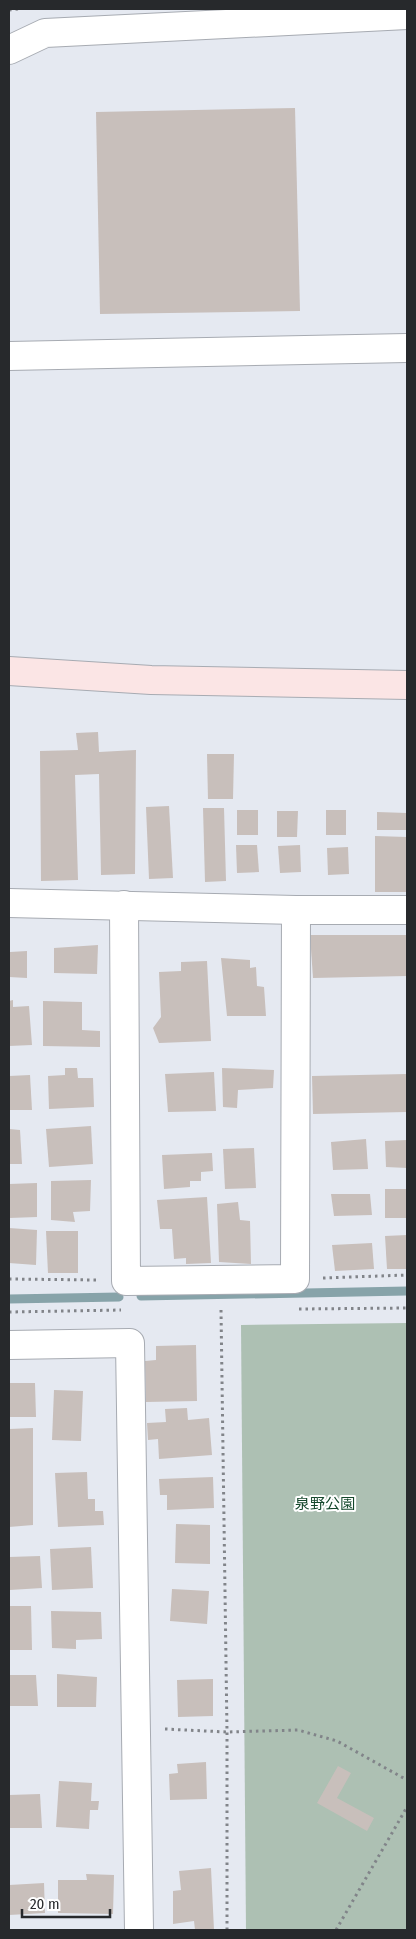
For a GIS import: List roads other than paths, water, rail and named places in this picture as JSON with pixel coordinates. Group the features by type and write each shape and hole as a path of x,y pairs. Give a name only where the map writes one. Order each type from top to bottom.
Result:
{"street":[{"path":"9,50 45,33 407,15"},
{"path":"9,356 407,348"},
{"path":"9,671 151,680 407,685"},
{"path":"9,904 296,910 407,910"},
{"path":"124,905 126,1280 295,1278 296,910"},
{"path":"9,1345 130,1343 139,1930 135,1930"}],"waterway":[{"path":"141,1296 407,1291"},
{"path":"9,1299 119,1297"}],"park label":[{"name":"泉野公園","path":"325,1504"}]}
